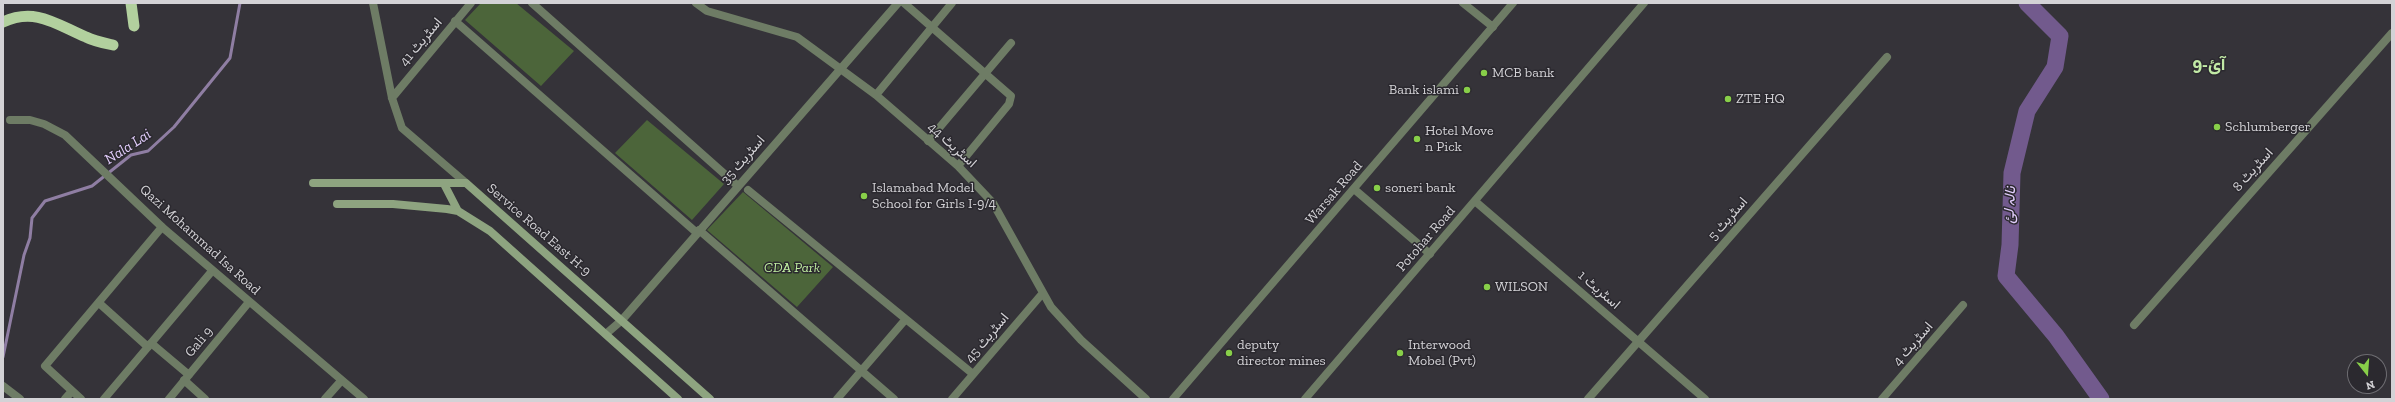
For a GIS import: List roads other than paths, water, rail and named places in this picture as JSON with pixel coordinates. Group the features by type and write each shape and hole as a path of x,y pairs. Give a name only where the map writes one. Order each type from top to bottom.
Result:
{"highway":[{"path":"131,3 134,26"},
{"path":"3,22 11,18 34,17 57,22 86,37 113,45"}],"main road":[{"name":"Service Road East H-9","path":"313,183 466,183 622,320 705,398"},
{"path":"444,184 458,211"},
{"path":"337,204 393,204 458,211 490,231 607,333 678,399"}],"street":[{"path":"373,3 392,98 402,128 466,183"},
{"name":"اسٹریٹ 41","path":"392,98 471,3"},
{"path":"532,3 738,186"},
{"name":"اسٹریٹ 44","path":"696,3 707,11 798,37 876,95 958,166 993,203 1042,294 1051,307 1082,340 1146,399"},
{"name":"اسٹریٹ 35","path":"607,333 622,320 898,3"},
{"path":"904,3 932,29 1009,93 1011,100 958,166"},
{"path":"876,95 952,3"},
{"path":"1463,3 1493,27"},
{"name":"Warsak Road","path":"1173,399 1513,3"},
{"name":"Potohar Road","path":"1304,399 1476,202 1644,3"},
{"path":"455,21 698,232 894,399"},
{"name":"اسٹریٹ 8","path":"2134,325 2392,33"},
{"path":"928,141 984,73 1011,44"},
{"name":"اسٹریٹ 5","path":"1588,399 1887,57"},
{"name":"Qazi Mohammad Isa Road","path":"10,120 30,120 44,124 65,135 90,157 162,227 341,381 364,399"},
{"path":"1354,189 1430,254"},
{"path":"748,190 905,320 973,374"},
{"name":"اسٹریٹ 1","path":"1476,202 1705,399"},
{"path":"81,399 45,366 162,227"},
{"path":"104,399 212,271"},
{"name":"اسٹریٹ 45","path":"952,399 1042,294"},
{"name":"Gali 9","path":"169,399 250,302"},
{"path":"99,303 150,345 186,378 205,399"},
{"name":"اسٹریٹ 4","path":"1882,399 1963,305"},
{"path":"837,399 905,320"},
{"path":"325,399 341,381"},
{"path":"3,386 20,399"},
{"path":"65,399 72,391"}],"waterway":[{"name":"Nala Lai","path":"3,357 24,255 30,238 32,218 45,201 92,186 131,155 148,151 174,127 230,58 240,3"},
{"name":"نالہ لئ","path":"2027,3 2060,36 2055,67 2027,111 2012,173 2010,245 2006,276 2056,336 2101,399"}],"place":[{"name":"MCB bank","path":"1484,73"},
{"name":"Bank islami","path":"1467,90"},
{"name":"ZTE HQ","path":"1728,99"},
{"name":"Schlumberger","path":"2217,127"},
{"name":"Hotel Move n Pick","path":"1417,139"},
{"name":"soneri bank","path":"1377,188"},
{"name":"Islamabad Model School for Girls I-9/4","path":"864,196"},
{"name":"WILSON","path":"1487,287"},
{"name":"deputy director mines","path":"1229,353"},
{"name":"Interwood Mobel (Pvt)","path":"1400,353"}],"district":[{"name":"آئ-9","path":"2209,65"}],"park label":[{"name":"CDA Park","path":"792,268"}]}
